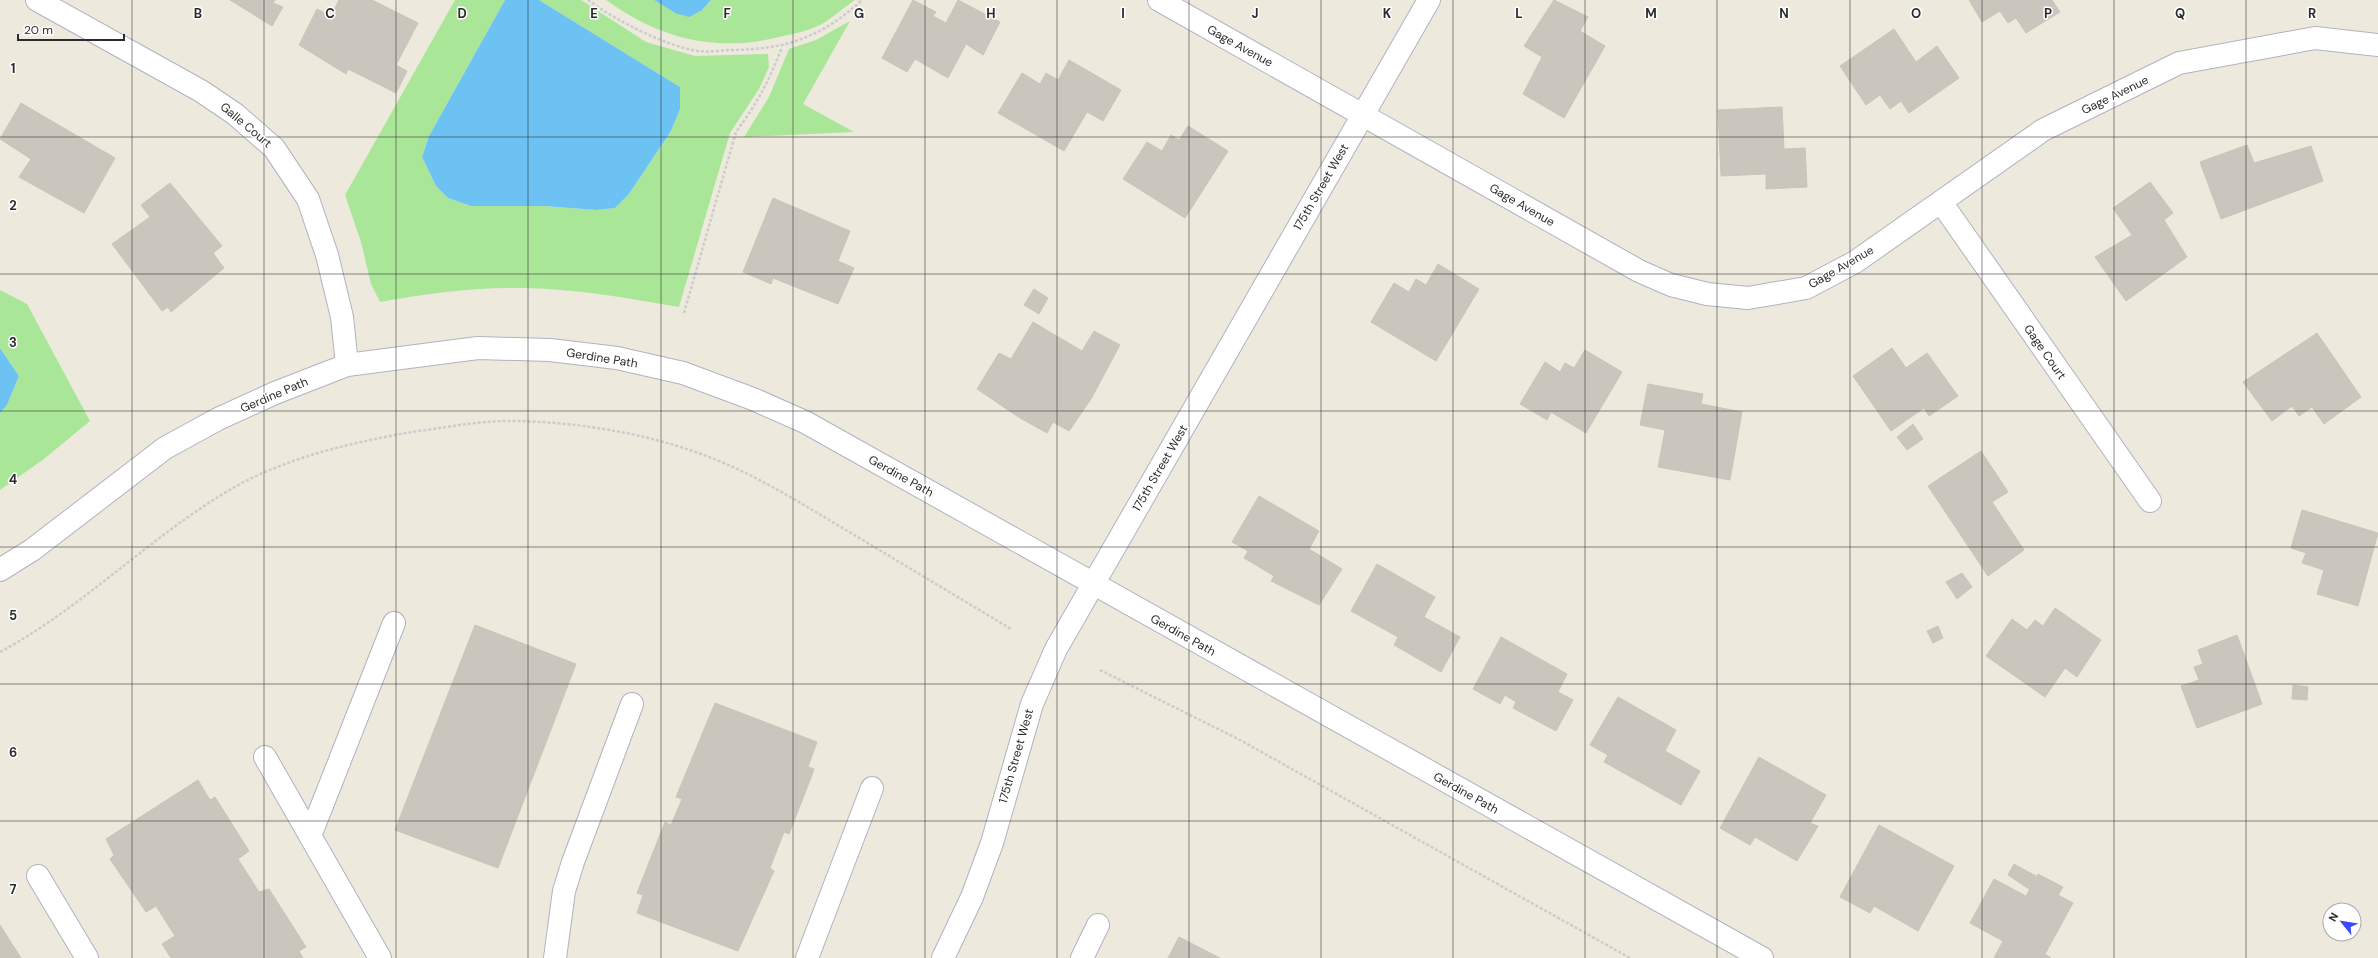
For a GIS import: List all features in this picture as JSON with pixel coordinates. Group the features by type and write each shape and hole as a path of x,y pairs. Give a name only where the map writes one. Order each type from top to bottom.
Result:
{"street":[{"name":"Galle Court","path":"37,0 201,90 235,114 274,148 308,199 311,206 327,255 340,310 348,365"},
{"name":"Gage Avenue","path":"1158,0 1639,271 1671,285 1707,294 1748,298 1806,288 1854,262 2043,130 2179,63 2315,38 2378,45"},
{"name":"175th Street West","path":"943,958 972,897 992,843 1032,704 1056,649 1429,0"},
{"name":"Gage Court","path":"1940,202 2150,501"},
{"name":"Gerdine Path","path":"0,570 32,550 165,448 218,419 268,396 348,365 478,348 542,349 617,358 683,373 753,399 805,422 1093,585 1762,958"},
{"path":"310,836 394,623"},
{"path":"555,958 564,891 573,862 632,704"},
{"path":"265,757 380,958"},
{"path":"806,958 872,788"},
{"path":"38,876 87,958"},
{"path":"1082,958 1098,925"}],"path":[{"path":"588,0 666,43 699,51 782,47 832,24 862,0"},
{"path":"684,313 736,132 754,108 768,84 782,47"},
{"path":"0,652 35,633 78,603 150,544 194,512 242,483 293,462 363,441 468,423 517,421 577,425 630,434 682,448 731,466 774,487 1011,629"},
{"path":"1100,670 1240,740 1630,958"}],"green space":[{"path":"455,0 505,0 429,136 422,157 436,186 448,198 471,206 544,206 596,210 615,208 629,194 671,131 680,109 680,87 539,0 581,0 646,42 695,56 768,54 769,67 759,89 730,133 679,307 583,292 525,288 488,288 452,291 380,302 371,284 361,242 345,195"},
{"path":"606,0 654,0 675,13 702,10 711,0 855,0 825,22 810,29 755,42 732,43 688,39 667,33 646,24"},
{"path":"850,21 803,104 854,132 744,137 769,97 789,49 816,40"},
{"path":"0,290 27,304 90,421 44,459 0,490 0,413 7,405 19,376 0,348"}],"water":[{"path":"505,0 539,0 680,87 680,109 671,131 629,194 615,208 596,210 544,206 471,206 448,198 436,186 422,157 429,136"},
{"path":"654,0 711,0 702,10 689,17 675,13"},
{"path":"0,348 19,376 7,405 0,413"}],"building":[{"path":"230,0 275,0 273,3 283,7 272,26"},
{"path":"339,0 372,0 418,23 396,65 407,71 396,93 348,69 346,74 299,45 317,9 331,16"},
{"path":"913,0 936,12 933,16 946,23 958,0 1000,22 983,55 966,44 948,78 915,59 907,72 882,58"},
{"path":"1554,0 1588,17 1580,31 1605,46 1564,118 1523,94 1542,57 1524,46"},
{"path":"1969,0 2052,0 2060,12 2026,33 2016,18 2008,23 2000,11 1982,22"},
{"path":"1894,29 1916,62 1937,46 1959,78 1909,113 1901,101 1890,109 1880,95 1866,105 1840,66"},
{"path":"1069,60 1121,90 1103,121 1087,112 1064,151 998,113 1022,73 1040,84 1046,73 1058,80"},
{"path":"21,103 115,158 84,213 19,177 31,159 0,139"},
{"path":"1782,107 1784,149 1805,148 1807,187 1766,189 1766,174 1721,176 1718,110"},
{"path":"1188,126 1228,151 1185,218 1123,179 1147,142 1162,151 1171,135 1179,140"},
{"path":"2247,145 2254,163 2311,146 2323,181 2221,219 2200,162"},
{"path":"2150,182 2173,213 2164,220 2187,257 2126,301 2095,257 2132,235 2113,208"},
{"path":"170,183 222,246 213,253 224,268 171,312 168,307 162,311 112,244 150,217 141,205"},
{"path":"773,198 850,231 838,261 854,268 838,304 773,278 771,284 743,272"},
{"path":"1438,264 1479,289 1436,361 1371,322 1394,283 1409,292 1416,279 1426,285"},
{"path":"1034,289 1048,298 1039,314 1024,305"},
{"path":"1033,322 1082,351 1094,331 1120,345 1091,399 1069,431 1053,422 1047,433 1020,418 977,389 999,353 1011,359"},
{"path":"2317,333 2361,397 2324,424 2312,407 2299,416 2292,406 2272,421 2243,382"},
{"path":"1892,348 1906,368 1927,353 1958,396 1929,416 1924,408 1891,431 1853,376"},
{"path":"1585,350 1622,372 1586,433 1551,412 1547,420 1520,404 1545,362 1560,372 1565,363 1574,368"},
{"path":"1648,384 1703,394 1701,404 1742,412 1730,480 1658,467 1665,430 1640,425"},
{"path":"1913,424 1923,439 1907,450 1897,437"},
{"path":"1981,451 2008,492 1992,502 2024,550 1988,576 1928,486"},
{"path":"1259,496 1319,531 1309,549 1342,569 1319,605 1271,581 1274,576 1244,558 1248,551 1232,542"},
{"path":"2302,510 2378,533 2358,606 2317,594 2324,570 2302,563 2306,553 2291,548"},
{"path":"1377,564 1435,597 1424,617 1460,637 1441,672 1394,645 1398,637 1351,611"},
{"path":"1962,573 1972,587 1957,599 1946,582"},
{"path":"2055,608 2101,640 2077,677 2065,668 2045,697 1986,656 2012,619 2027,630 2035,620 2043,626"},
{"path":"475,625 576,664 498,868 395,830"},
{"path":"1938,626 1943,638 1933,643 1927,631"},
{"path":"2237,635 2262,704 2197,728 2181,686 2199,680 2194,667 2203,664 2198,650"},
{"path":"1501,637 1567,674 1558,692 1573,700 1556,731 1513,708 1516,702 1505,695 1500,704 1473,689"},
{"path":"2293,685 2308,687 2307,700 2292,699"},
{"path":"1618,697 1676,730 1665,751 1700,771 1681,805 1604,762 1608,755 1590,745"},
{"path":"715,703 817,742 808,767 814,769 812,775 789,834 784,832 770,868 774,871 738,951 637,913 643,895 637,893 665,822 671,825 682,799 676,797"},
{"path":"1759,757 1826,795 1810,823 1818,826 1797,861 1755,837 1750,845 1720,828"},
{"path":"198,780 210,800 215,797 249,851 238,859 259,892 269,889 306,947 299,951 303,958 171,958 162,944 175,936 156,906 146,912 110,859 114,855 106,839"},
{"path":"1879,825 1954,866 1918,931 1874,906 1870,913 1840,897"},
{"path":"2014,864 2036,876 2029,889 2008,875"},
{"path":"2038,874 2063,887 2058,895 2073,903 2045,954 2051,958 1994,958 2003,941 1970,923 1994,879 2026,896"},
{"path":"0,925 21,958 0,958"},
{"path":"1179,937 1220,958 1168,958"}]}
